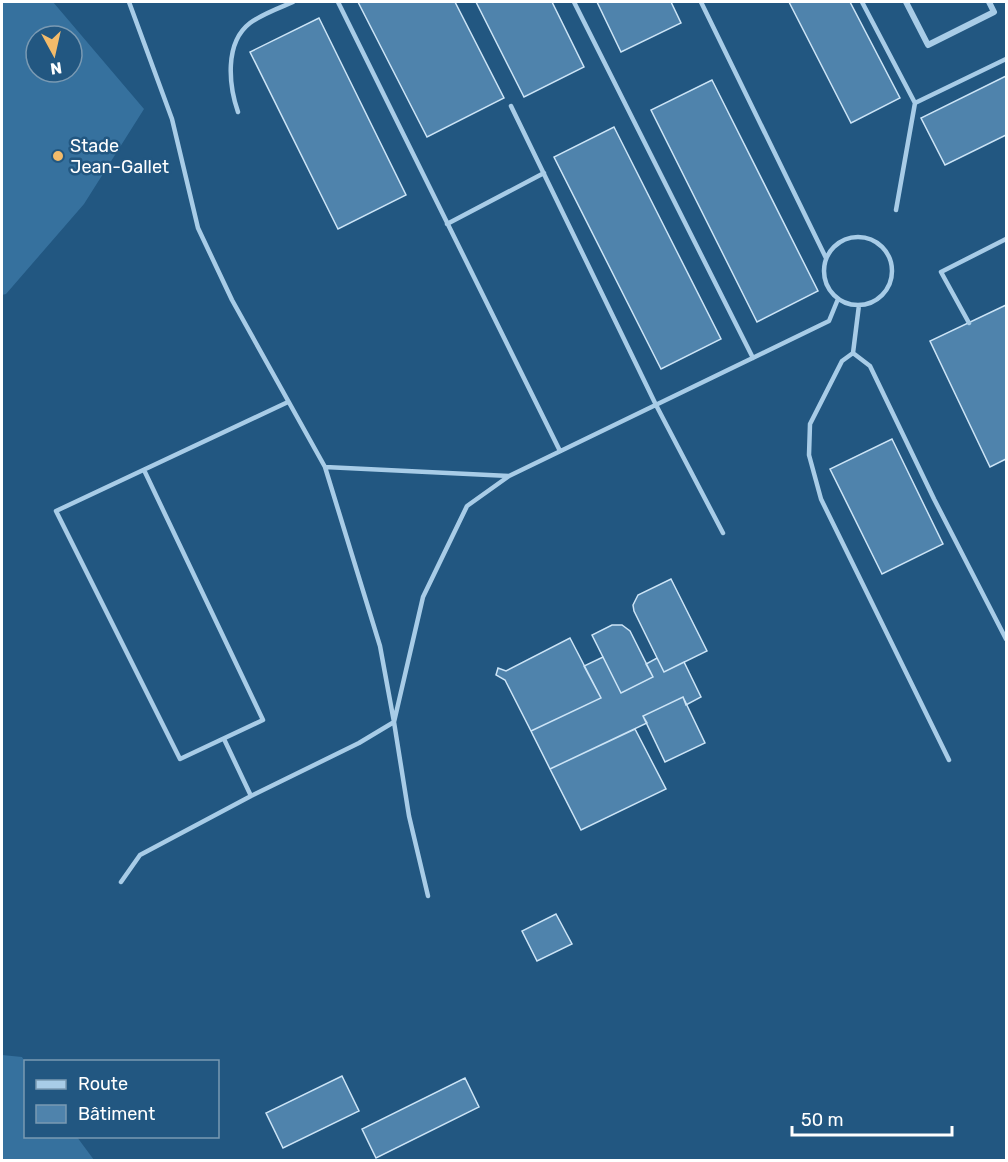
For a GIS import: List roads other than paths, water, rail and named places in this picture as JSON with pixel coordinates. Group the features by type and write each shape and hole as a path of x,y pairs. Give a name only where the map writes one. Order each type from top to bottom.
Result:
{"street":[{"path":"906,2 928,45 994,12 989,2"}],"lane":[{"path":"129,2 172,119 198,228 232,300 325,467 380,646 409,816 428,896"},
{"path":"238,112 232,94 230,70 235,44 249,24 293,2"},
{"path":"338,2 560,451"},
{"path":"574,2 753,358"},
{"path":"701,2 826,258"},
{"path":"862,2 915,103 896,210"},
{"path":"915,103 1006,59"},
{"path":"511,106 656,405 723,533"},
{"path":"447,224 544,173"},
{"path":"864,238 874,241 889,257 892,268 887,290 880,298 870,303 848,304 838,299 830,291 825,280 826,258 832,248 842,241 864,238"},
{"path":"969,323 941,272 1006,239"},
{"path":"121,882 140,855 394,722 423,597 467,506 509,476 829,321 838,299"},
{"path":"859,305 853,353 842,361 810,424 809,455 820,499 949,760"},
{"path":"853,353 870,366 934,499 1006,639"},
{"path":"144,470 263,720 180,759 56,511 288,402"},
{"path":"325,467 509,476"},
{"path":"224,739 251,796"}],"place":[{"name":"Stade Jean-Gallet","path":"58,156"}]}
